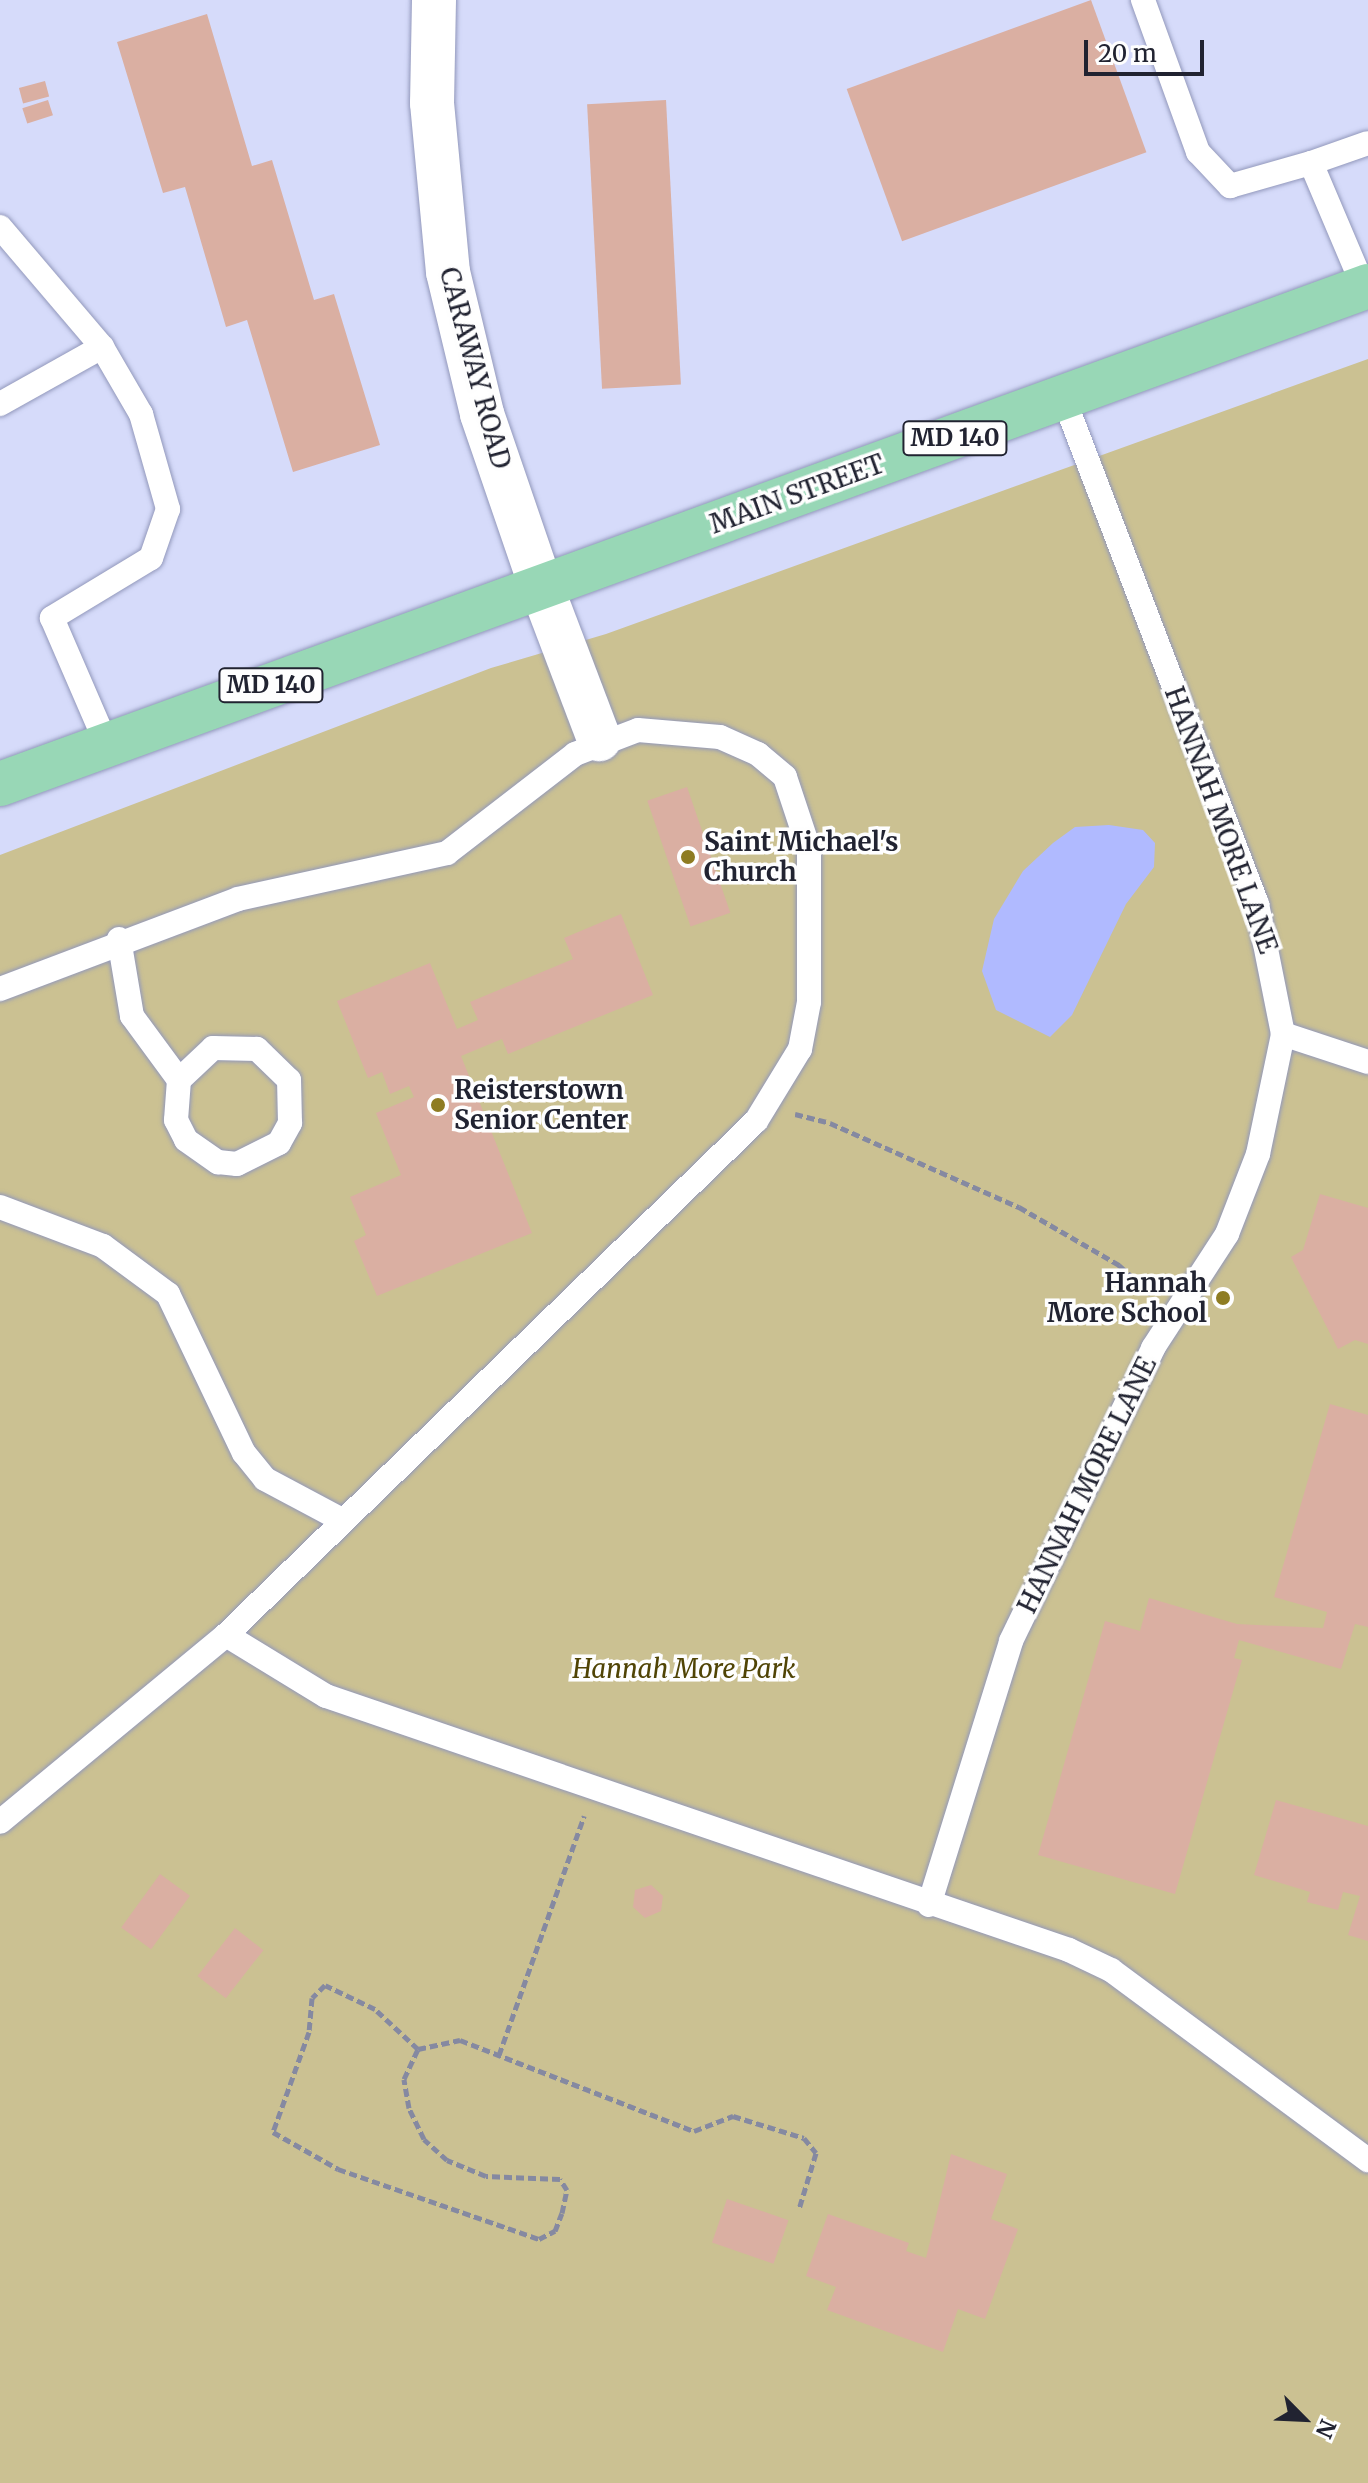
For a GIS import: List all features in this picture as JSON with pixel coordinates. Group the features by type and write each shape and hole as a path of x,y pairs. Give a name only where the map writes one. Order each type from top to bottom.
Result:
{"main road":[{"name":"MAIN STREET","path":"541,586 1366,287"},
{"name":"MD 140","path":"0,784 541,586"}],"street":[{"name":"CARAWAY ROAD","path":"434,0 432,103 448,272 482,414 541,586 599,739"}],"lane":[{"path":"1143,0 1198,152 1230,186 1368,143"},
{"path":"1311,163 1366,287"},
{"path":"0,227 102,347 141,414 168,509 151,558 52,618 107,745"},
{"path":"0,404 102,347"},
{"name":"HANNAH MORE LANE","path":"929,1905 1011,1641 1108,1435 1175,1317 1227,1234 1258,1154 1283,1034 1257,904 1064,399"},
{"path":"0,989 119,939 238,899 447,853 599,739 638,730 720,737 758,754 785,777 809,849 809,1002 800,1049 767,1108 712,1171 340,1519 226,1635 0,1822"},
{"path":"119,939 132,1016 179,1080 176,1120 186,1140 218,1162 258,1159 290,1123 289,1080 257,1049 213,1048 179,1080"},
{"path":"1283,1034 1368,1062"},
{"path":"0,1207 103,1246 168,1294 244,1453 265,1479 340,1519"},
{"path":"226,1635 326,1696 1111,1970 1368,2160"}],"path":[{"path":"767,1108 830,1123 1019,1207 1119,1265 1175,1317"},
{"path":"499,2056 594,1789"},
{"path":"325,1985 375,2009 418,2049 404,2079 424,2139 447,2160 486,2176 560,2179 567,2190 555,2231 539,2239 509,2230 338,2169 273,2132 309,2032 312,1998 325,1985"},
{"path":"418,2049 460,2040 694,2131 733,2116 804,2138 816,2153 799,2209"}],"green space":[{"name":"Hannah More Park","path":"1368,359 1368,2483 0,2483 0,855 491,668 606,634"}],"water":[{"path":"1109,825 1143,830 1155,843 1154,867 1126,904 1072,1015 1050,1037 996,1010 982,971 994,919 1023,871 1053,843 1075,827"}],"building":[{"path":"1091,0 1146,152 902,241 847,89"},
{"path":"207,14 252,166 272,160 314,300 334,294 380,445 293,472 247,320 226,327 185,187 163,193 117,42"},
{"path":"45,81 49,96 23,103 19,88"},
{"path":"48,100 53,115 27,124 22,108"},
{"path":"666,100 681,385 602,389 587,104"},
{"name":"Saint Michael's Church","path":"687,787 730,913 691,926 647,801"},
{"name":"Reisterstown Senior Center","path":"621,914 653,995 508,1054 502,1039 461,1056 532,1233 377,1296 354,1241 366,1235 350,1197 401,1175 376,1113 414,1097 409,1086 390,1094 382,1072 368,1078 337,1001 430,963 457,1029 478,1020 470,1002 573,959 564,938"},
{"path":"1320,1194 1368,1208 1368,1344 1355,1340 1338,1349 1291,1257 1303,1250"},
{"path":"1330,1404 1368,1415 1368,1627 1355,1624 1341,1669 1239,1640 1234,1658 1242,1660 1175,1894 1038,1855 1105,1621 1140,1631 1149,1598 1237,1624 1323,1628 1327,1612 1274,1597"},
{"path":"1276,1800 1368,1826 1368,1941 1348,1935 1360,1896 1343,1892 1338,1910 1307,1902 1310,1892 1254,1875"},
{"path":"160,1874 190,1896 151,1949 121,1927"},
{"path":"651,1885 663,1896 661,1911 645,1918 633,1907 635,1890"},
{"path":"235,1928 263,1950 226,1998 197,1976"},
{"path":"951,2154 1007,2174 991,2219 1018,2229 985,2319 958,2309 943,2352 827,2310 836,2287 806,2276 828,2214 909,2243 906,2251 926,2258"},
{"path":"727,2199 788,2220 773,2264 712,2242"}],"place":[{"name":"Saint Michael's Church","path":"688,857"},
{"name":"Reisterstown Senior Center","path":"438,1105"},
{"name":"Hannah More School","path":"1223,1298"}]}
